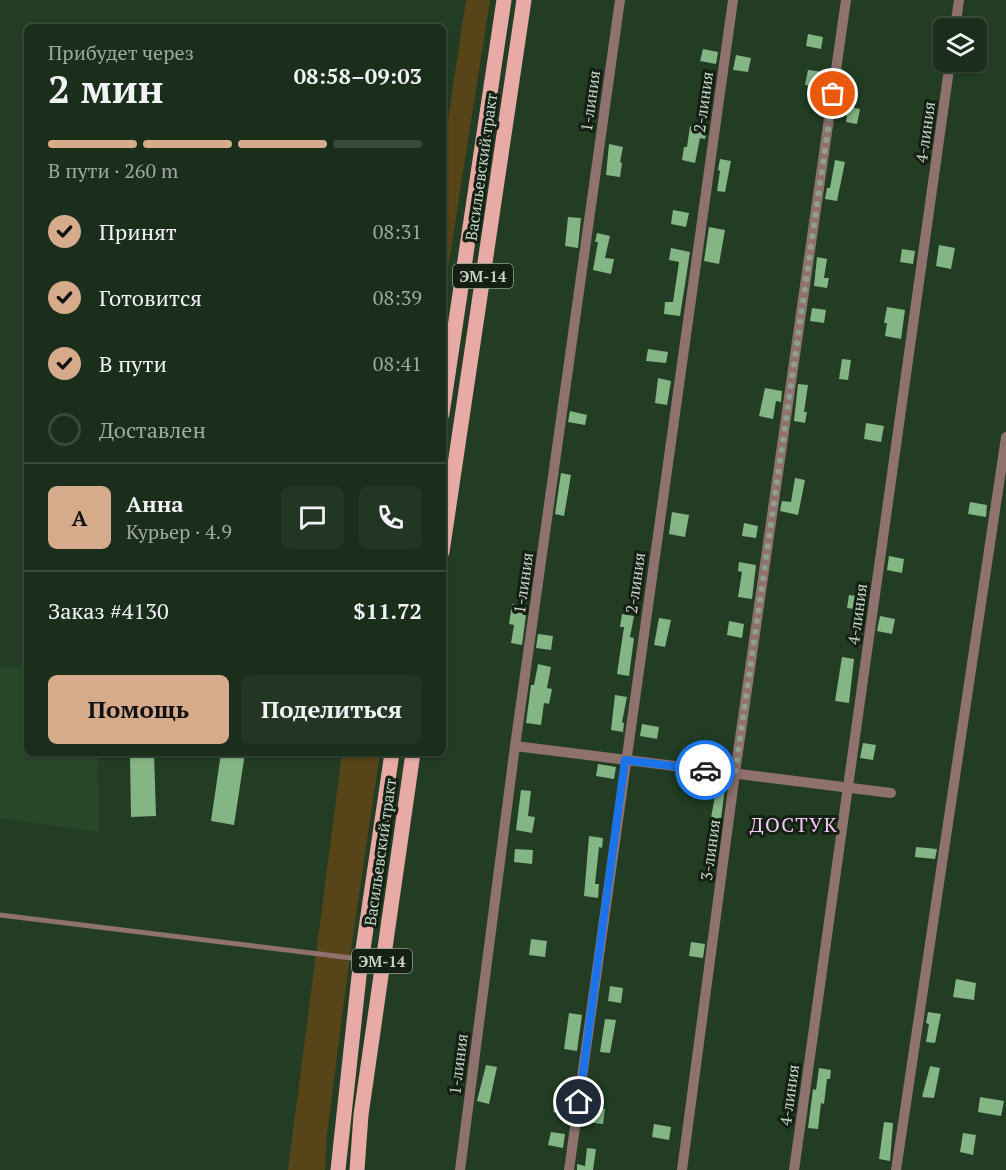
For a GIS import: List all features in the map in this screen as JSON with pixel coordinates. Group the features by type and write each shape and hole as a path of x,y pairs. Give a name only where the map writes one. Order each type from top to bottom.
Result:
{"main road":[{"name":"Васильевский тракт","path":"446,387 504,0"},
{"name":"Васильевский тракт","path":"446,525 524,0"},
{"name":"Васильевский тракт","path":"338,1170 361,959 392,756"},
{"name":"Васильевский тракт","path":"357,1170 361,1115 413,756"}],"street":[{"name":"1-линия","path":"460,1170 515,746 620,0"},
{"name":"2-линия","path":"569,1170 733,0"},
{"name":"3-линия","path":"682,1170 735,773 846,0"},
{"path":"956,18 959,0"},
{"name":"4-линия","path":"794,1170 949,72"},
{"path":"896,1170 1006,437"},
{"path":"515,746 891,793"}],"lane":[{"path":"0,915 361,959"}],"shaded area":[{"path":"466,0 490,0 446,281 446,133"},
{"path":"0,667 24,669 24,756 98,756 99,832 0,818"},
{"path":"342,756 380,756 350,956 327,1134 325,1170 288,1170"}],"building":[{"path":"808,34 823,37 821,49 806,46"},
{"path":"703,49 718,52 716,64 700,61"},
{"path":"736,55 751,58 748,72 733,70"},
{"path":"808,70 824,72 821,88 805,85"},
{"path":"848,107 860,109 857,124 846,122"},
{"path":"690,126 707,129 705,139 700,138 695,163 682,160 684,147 687,147"},
{"path":"609,144 623,147 620,177 606,175"},
{"path":"720,159 731,161 725,192 717,191"},
{"path":"835,160 845,162 837,201 825,199 827,188 830,188"},
{"path":"673,210 689,213 686,227 671,224"},
{"path":"568,217 581,218 578,248 565,246"},
{"path":"709,227 725,230 719,264 704,261"},
{"path":"597,233 610,236 605,258 614,259 611,274 593,270 598,242 595,242"},
{"path":"939,245 955,248 951,269 936,266"},
{"path":"671,248 690,252 680,316 664,314 665,302 673,302 679,262 669,260"},
{"path":"902,249 915,251 913,264 900,262"},
{"path":"817,257 827,259 824,278 829,278 827,288 814,286"},
{"path":"887,307 905,310 901,339 885,336 887,323 884,323"},
{"path":"812,308 826,310 824,323 810,321"},
{"path":"648,349 668,352 666,363 646,361"},
{"path":"842,359 851,360 848,380 839,379"},
{"path":"658,378 671,381 667,405 655,403"},
{"path":"798,384 808,385 804,412 807,412 805,423 794,421"},
{"path":"765,388 782,391 781,402 776,401 773,419 759,416"},
{"path":"570,411 587,415 585,425 568,422"},
{"path":"866,423 884,426 881,442 864,439"},
{"path":"561,473 571,475 564,516 555,514"},
{"path":"795,478 805,480 798,515 780,511 782,501 791,502"},
{"path":"970,502 987,505 986,517 968,514"},
{"path":"672,512 689,515 685,537 669,534"},
{"path":"744,523 758,526 756,538 742,536"},
{"path":"889,556 904,559 902,573 887,570"},
{"path":"739,562 756,565 752,599 738,597 742,572 738,571"},
{"path":"849,595 864,597 862,610 847,608"},
{"path":"512,604 527,607 522,645 511,643 514,625 509,624"},
{"path":"622,614 634,616 630,637 634,638 629,676 617,674 624,627 620,627"},
{"path":"880,616 895,619 892,634 877,631"},
{"path":"659,618 671,620 665,647 654,645"},
{"path":"729,621 744,624 742,638 727,635"},
{"path":"538,634 553,636 551,650 536,648"},
{"path":"842,657 854,659 849,703 835,701"},
{"path":"538,664 551,667 547,688 552,689 549,704 544,703 541,725 526,723 531,685 534,685"},
{"path":"615,695 627,697 622,722 624,723 623,732 611,730"},
{"path":"642,724 659,727 657,739 640,736"},
{"path":"863,743 876,745 873,760 860,758"},
{"path":"130,756 154,756 156,816 131,817"},
{"path":"221,756 245,756 234,825 211,821"},
{"path":"598,764 616,767 614,779 596,776"},
{"path":"718,779 726,780 721,819 711,818"},
{"path":"521,790 531,791 528,816 535,817 532,833 516,830"},
{"path":"589,836 603,838 602,848 599,847 595,884 599,884 598,898 584,896"},
{"path":"916,847 937,849 935,859 915,857"},
{"path":"515,849 533,850 532,864 514,862"},
{"path":"531,939 547,941 545,957 529,955"},
{"path":"691,942 705,944 703,958 689,956"},
{"path":"956,979 976,983 974,1000 953,997"},
{"path":"610,986 623,988 621,1003 608,1001"},
{"path":"928,1012 941,1014 935,1043 926,1042"},
{"path":"569,1013 582,1015 577,1051 564,1049"},
{"path":"605,1019 616,1020 610,1053 600,1052"},
{"path":"486,1065 497,1067 489,1104 477,1101"},
{"path":"930,1066 940,1068 934,1098 922,1097"},
{"path":"819,1068 831,1070 830,1079 827,1079 824,1104 821,1103 818,1129 808,1128 813,1089 816,1090"},
{"path":"556,1096 569,1099 566,1115 553,1112"},
{"path":"980,1097 1004,1101 1001,1116 978,1112"},
{"path":"588,1107 605,1109 603,1124 586,1122"},
{"path":"884,1122 893,1123 890,1161 879,1159"},
{"path":"654,1124 671,1127 669,1140 652,1137"},
{"path":"551,1132 565,1134 563,1148 548,1145"},
{"path":"963,1133 976,1135 973,1155 960,1152"},
{"path":"587,1148 596,1149 593,1170 577,1170 577,1164 585,1166"}],"way so far":[{"path":"705,770 735,773 833,94"}],"district":[{"name":"ДОСТУК","path":"794,824"}],"route":[{"path":"579,1102 625,760 705,770"}]}
